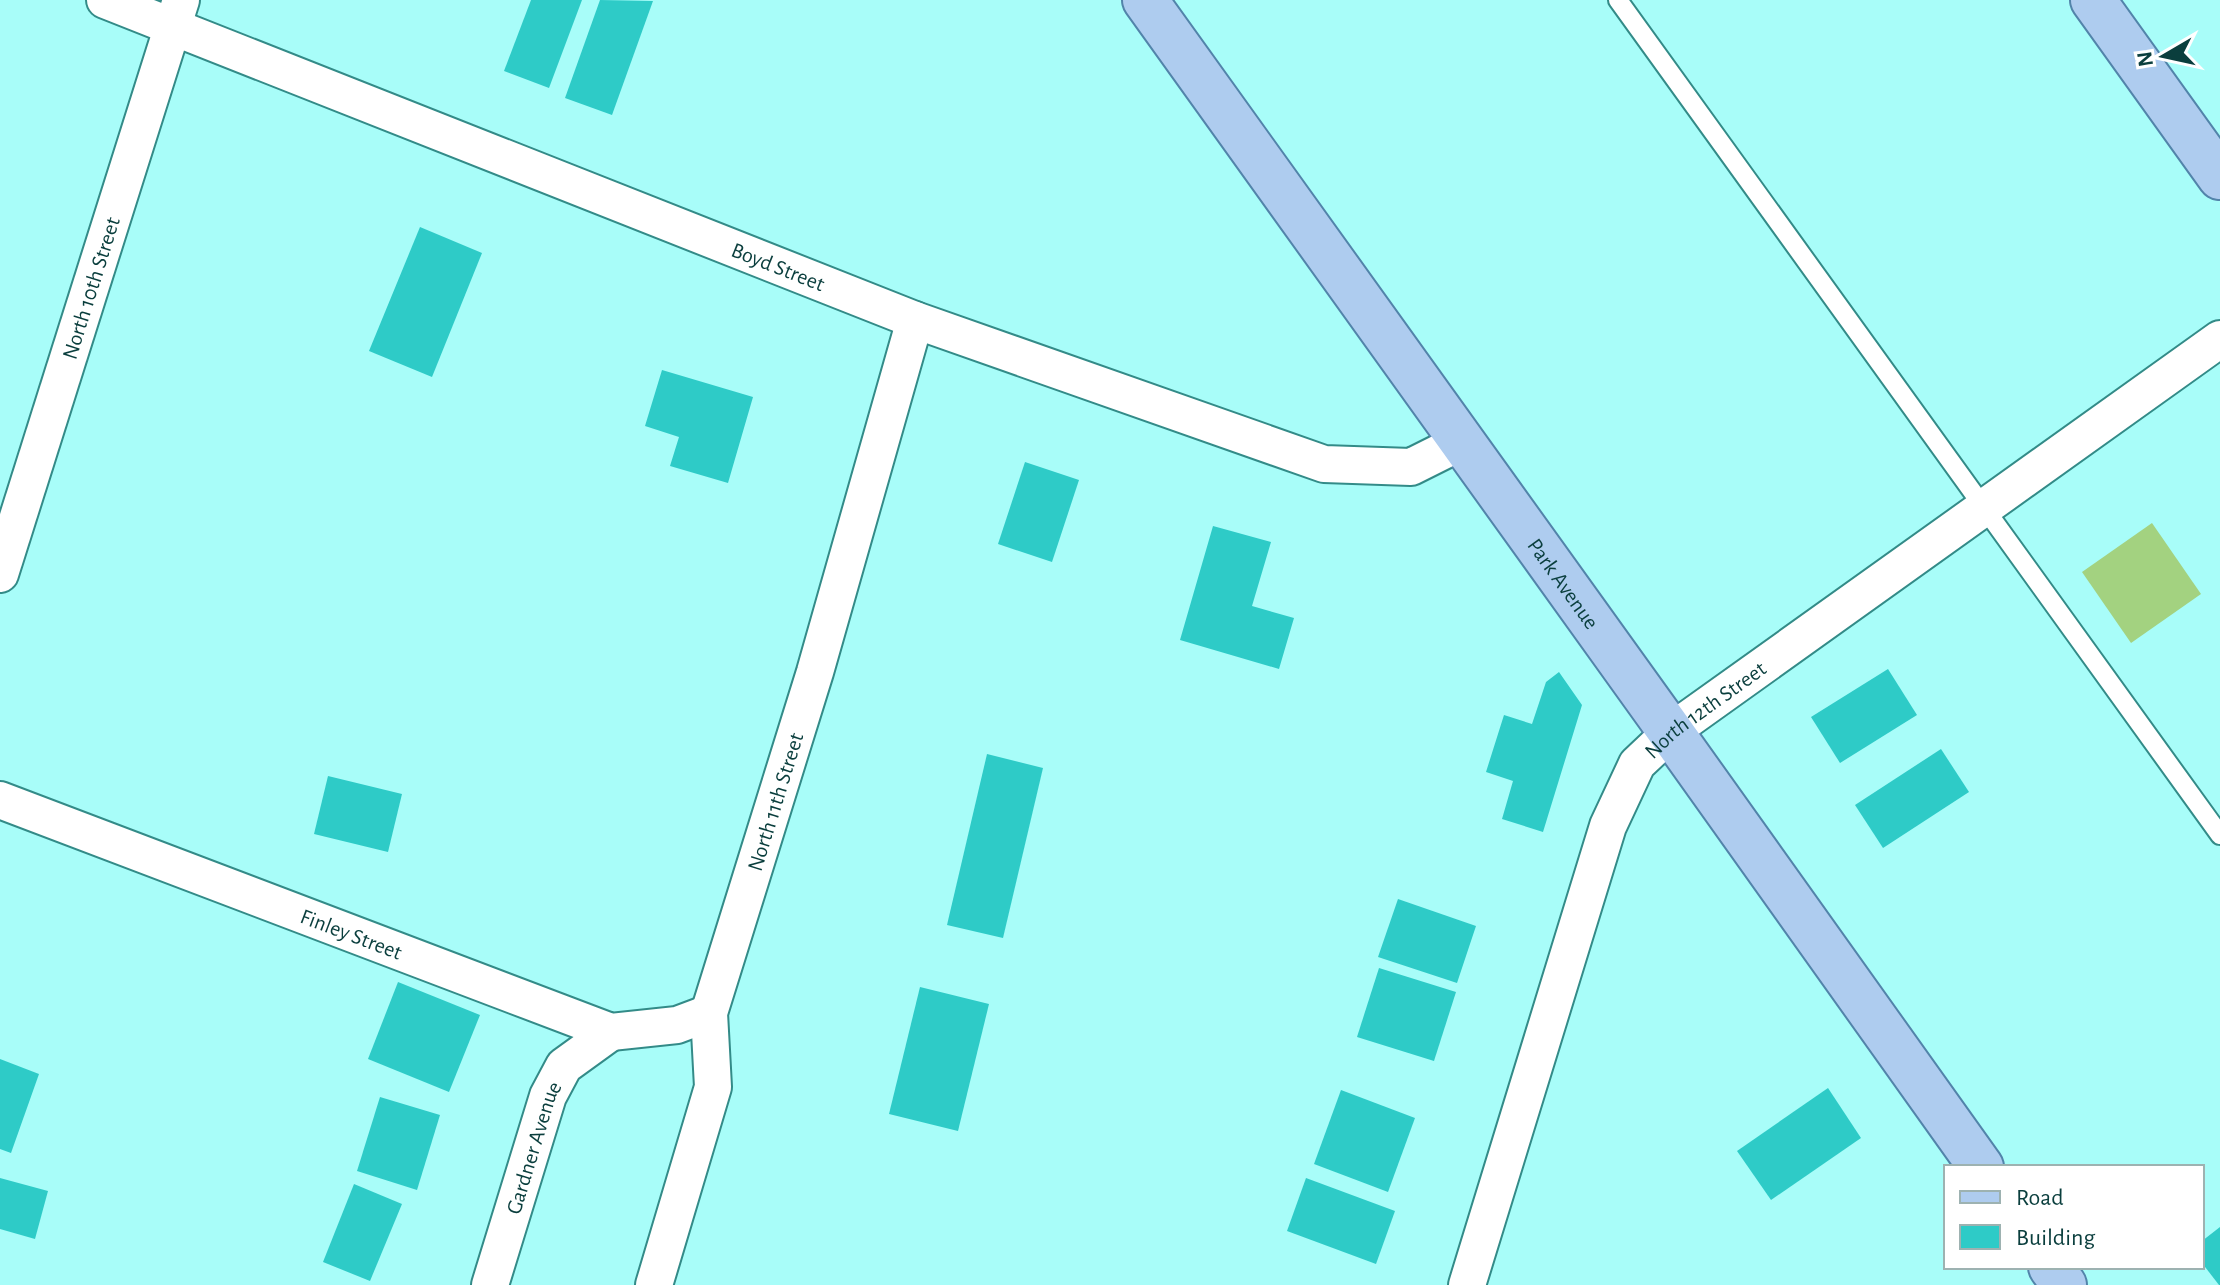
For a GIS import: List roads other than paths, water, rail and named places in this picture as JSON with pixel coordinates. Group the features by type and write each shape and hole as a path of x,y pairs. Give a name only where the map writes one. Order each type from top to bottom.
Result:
{"main road":[{"name":"Park Avenue","path":"1145,0 1461,442 1673,730 1980,1165"},
{"path":"2093,0 2220,177"}],"street":[{"name":"Boyd Street","path":"105,0 176,13 915,320 1324,464 1411,467 1461,442"},
{"name":"North 10th Street","path":"0,574 176,13"},
{"name":"North 11th Street","path":"654,1285 713,1087 709,1013 815,672 915,320"},
{"name":"North 12th Street","path":"1467,1285 1608,826 1637,764 1673,730 2220,339"},
{"name":"Finley Street","path":"0,800 611,1032 677,1025 709,1013"},
{"name":"Gardner Avenue","path":"490,1285 548,1096 564,1066 611,1032"}],"lane":[{"path":"1618,0 2220,835"}]}
